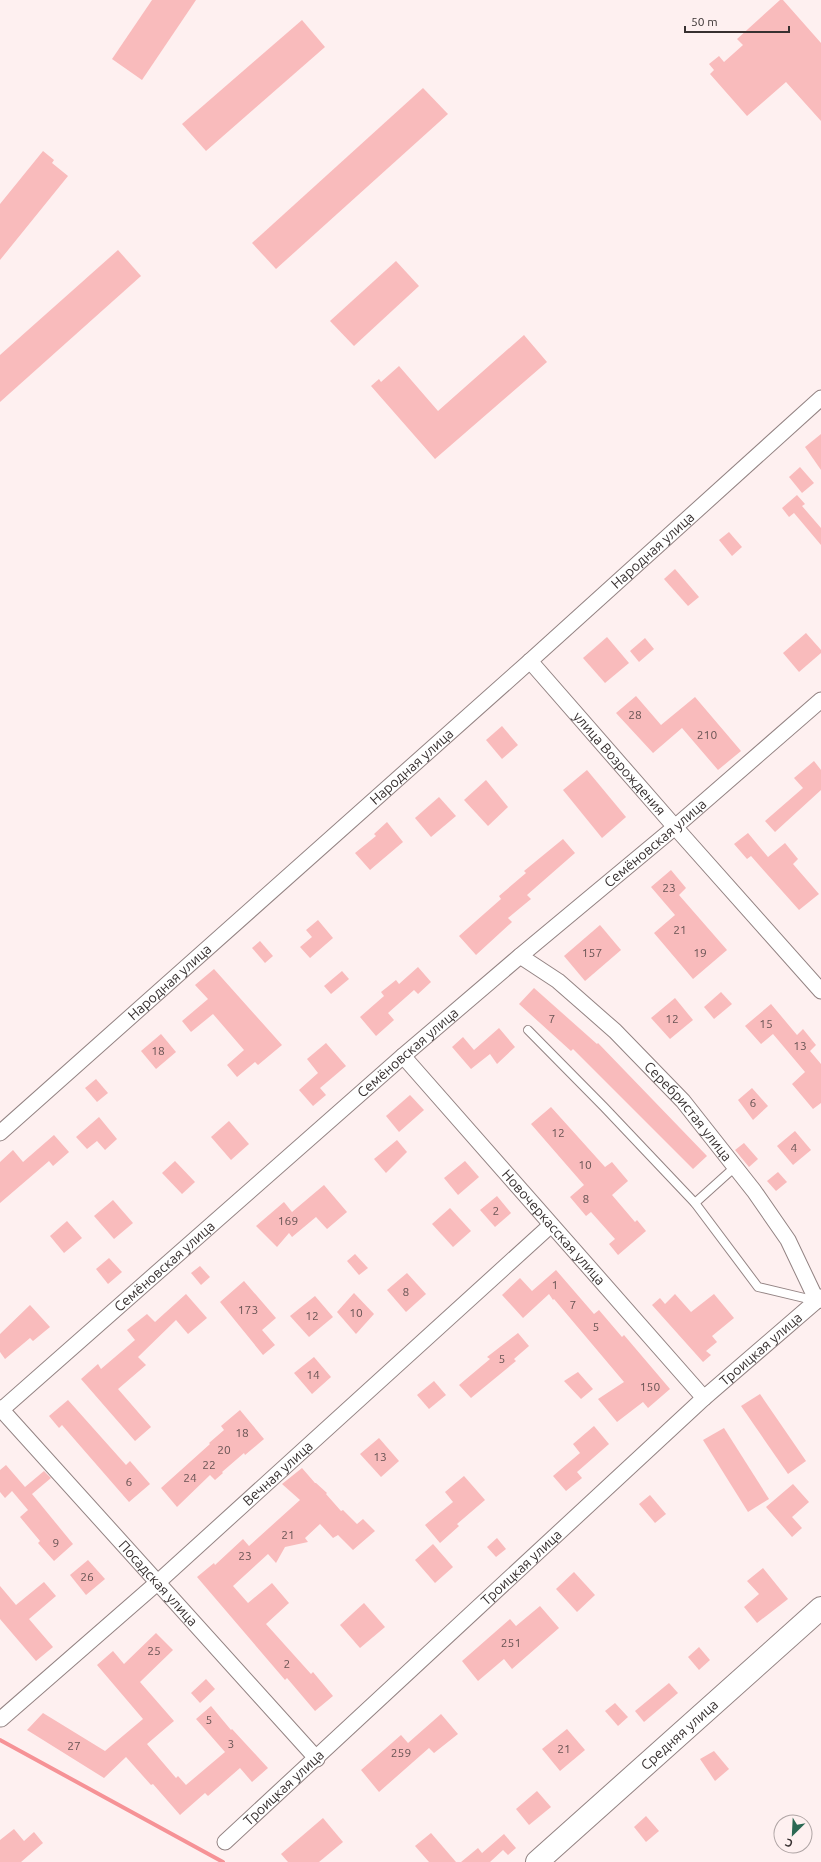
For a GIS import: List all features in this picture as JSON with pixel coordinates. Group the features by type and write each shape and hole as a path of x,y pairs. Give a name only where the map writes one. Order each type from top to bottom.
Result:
{"street":[{"name":"Народная улица","path":"0,1133 530,661 821,398"},
{"name":"улица Возрождения","path":"530,661 821,991"},
{"name":"Семёновская улица","path":"1,1410 404,1056 520,956 675,827 821,700"},
{"name":"Серебристая улица","path":"520,956 558,982 615,1031 683,1101 735,1167 788,1240 819,1299"},
{"name":"Новочеркасская улица","path":"404,1056 704,1398"},
{"name":"Вечная улица","path":"1,1719 157,1583 551,1225"},
{"name":"Троицкая улица","path":"225,1842 317,1759 704,1398 819,1299"},
{"name":"Посадская улица","path":"1,1410 317,1759"},
{"name":"Средняя улица","path":"538,1862 821,1608"}],"lane":[{"path":"528,1030 604,1107 695,1203 758,1287 819,1299"},
{"path":"695,1203 735,1167"}],"building":[{"path":"152,0 196,0 142,80 112,59"},
{"path":"780,0 783,0 821,43 821,121 786,82 747,116 710,74 714,70 709,64 719,56 724,62 743,45 737,39"},
{"path":"302,20 325,47 206,151 182,124"},
{"path":"423,88 448,114 276,269 252,243"},
{"path":"43,151 54,160 52,163 68,176 0,260 0,204"},
{"path":"118,250 141,276 0,402 0,355"},
{"path":"396,261 419,286 354,346 330,321"},
{"path":"524,335 547,362 435,459 371,386 379,379 381,382 399,366 438,411"},
{"path":"821,434 821,470 805,447"},
{"path":"800,467 814,483 802,493 789,477"},
{"path":"797,495 805,504 802,506 821,528 821,545 794,513 789,517 782,508"},
{"path":"729,532 742,547 732,556 719,540"},
{"path":"675,569 699,597 688,606 664,579"},
{"path":"806,633 821,650 821,653 799,672 783,653"},
{"path":"607,637 629,663 605,683 583,658"},
{"path":"645,638 654,649 639,662 630,651"},
{"path":"636,696 661,725 695,697 741,751 718,770 682,728 653,753 616,713"},
{"path":"502,726 518,745 502,759 486,740"},
{"path":"814,761 821,770 821,790 775,832 765,821 803,788 794,778"},
{"path":"587,770 626,817 602,838 563,790"},
{"path":"486,780 508,807 488,826 464,800"},
{"path":"439,797 456,816 431,837 415,818"},
{"path":"387,822 403,842 370,870 355,853 376,836 374,834"},
{"path":"748,833 768,857 785,843 798,859 793,864 819,894 799,910 751,856 747,859 734,844"},
{"path":"563,839 575,853 527,895 531,899 508,918 512,922 476,955 459,936 501,899 499,896 526,873 524,871"},
{"path":"671,870 686,888 679,895 727,950 693,979 654,933 675,915 651,887"},
{"path":"318,920 333,938 310,958 300,947 312,937 306,930"},
{"path":"600,925 621,950 585,981 564,956"},
{"path":"260,941 273,956 265,963 252,948"},
{"path":"418,967 431,982 418,994 414,990 388,1013 394,1020 376,1036 360,1017 384,996 381,992 396,980 399,984"},
{"path":"214,969 282,1045 258,1065 255,1062 237,1077 227,1065 244,1050 213,1014 191,1032 182,1021 208,999 195,985"},
{"path":"342,971 349,979 331,994 324,986"},
{"path":"534,988 597,1044 598,1043 707,1156 693,1169 573,1049 571,1051 519,1004"},
{"path":"721,992 732,1004 714,1019 704,1007"},
{"path":"675,998 693,1020 670,1039 651,1018"},
{"path":"771,1004 797,1035 803,1029 816,1045 810,1051 821,1064 821,1103 813,1109 792,1084 805,1072 773,1034 761,1044 745,1026"},
{"path":"499,1028 515,1047 497,1064 490,1054 471,1069 452,1047 463,1037 474,1050"},
{"path":"161,1034 176,1052 156,1069 141,1051"},
{"path":"326,1043 346,1066 320,1088 326,1095 313,1106 299,1090 318,1073 307,1059"},
{"path":"96,1079 108,1093 97,1102 85,1088"},
{"path":"752,1088 768,1106 753,1120 738,1100"},
{"path":"410,1095 424,1110 399,1132 386,1116"},
{"path":"551,1107 605,1167 612,1162 628,1181 612,1195 635,1222 637,1220 646,1231 618,1255 609,1244 615,1239 591,1212 586,1216 570,1197 584,1185 531,1124"},
{"path":"99,1117 117,1139 105,1150 97,1141 87,1149 76,1137"},
{"path":"229,1121 249,1144 231,1160 211,1137"},
{"path":"795,1131 811,1150 793,1165 777,1146"},
{"path":"54,1135 69,1152 53,1166 49,1161 0,1203 0,1162 13,1150 23,1162"},
{"path":"397,1140 407,1152 386,1173 374,1159"},
{"path":"744,1143 758,1159 749,1167 735,1150"},
{"path":"175,1161 195,1182 182,1194 162,1173"},
{"path":"465,1161 479,1177 458,1195 444,1178"},
{"path":"778,1172 787,1182 776,1191 767,1181"},
{"path":"324,1185 347,1212 327,1229 316,1217 292,1237 289,1233 277,1247 256,1226 284,1202 292,1212"},
{"path":"497,1196 511,1213 495,1227 480,1210"},
{"path":"113,1200 133,1223 114,1239 94,1216"},
{"path":"450,1208 471,1231 453,1247 432,1224"},
{"path":"67,1221 82,1238 64,1253 50,1236"},
{"path":"355,1254 368,1268 359,1275 347,1261"},
{"path":"109,1258 122,1272 108,1284 96,1269"},
{"path":"200,1266 210,1277 201,1285 191,1273"},
{"path":"556,1270 594,1314 599,1310 622,1337 624,1335 670,1389 648,1408 643,1402 617,1422 598,1399 624,1382 554,1299 553,1300 549,1294 523,1318 502,1295 520,1278 532,1291"},
{"path":"407,1273 426,1294 406,1312 387,1290"},
{"path":"244,1281 276,1318 262,1330 275,1345 263,1355 220,1302"},
{"path":"354,1293 374,1314 356,1334 337,1312"},
{"path":"186,1294 207,1318 188,1334 176,1320 138,1357 146,1365 118,1389 151,1427 135,1441 81,1379 98,1364 101,1369 135,1340 127,1330 147,1314 155,1322"},
{"path":"675,1294 691,1312 714,1294 734,1318 712,1336 717,1342 706,1351 711,1355 703,1362 652,1305 660,1298 665,1304"},
{"path":"315,1296 333,1317 309,1337 290,1316"},
{"path":"30,1305 50,1327 33,1341 30,1338 5,1359 0,1352 0,1334"},
{"path":"518,1333 529,1346 514,1359 516,1361 471,1398 459,1385 490,1359 487,1357"},
{"path":"314,1357 331,1377 312,1394 294,1373"},
{"path":"578,1372 593,1389 581,1399 564,1381"},
{"path":"434,1381 446,1395 429,1409 417,1395"},
{"path":"760,1394 806,1461 788,1474 741,1406"},
{"path":"68,1400 126,1465 130,1461 150,1484 129,1502 62,1425 59,1428 49,1416"},
{"path":"240,1410 264,1439 245,1455 244,1453 215,1480 210,1475 177,1507 161,1488 210,1444 209,1443 224,1430 221,1426"},
{"path":"594,1426 609,1444 577,1472 582,1478 566,1491 553,1476 580,1453 573,1444"},
{"path":"724,1428 769,1499 748,1512 703,1440"},
{"path":"379,1438 399,1461 381,1477 360,1454"},
{"path":"6,1465 25,1487 44,1471 51,1478 32,1494 73,1544 54,1561 38,1543 40,1541 20,1517 28,1510 12,1491 5,1498 0,1492 0,1470"},
{"path":"302,1468 315,1483 327,1493 326,1494 341,1511 343,1510 357,1524 363,1519 375,1531 353,1550 338,1535 333,1538 320,1524 305,1538 308,1542 285,1547 276,1563 268,1554 233,1586 248,1603 272,1583 289,1603 266,1624 311,1674 313,1672 333,1696 315,1711 287,1678 285,1680 197,1577 214,1563 215,1565 243,1539 249,1546 300,1500 282,1484"},
{"path":"464,1476 485,1500 457,1524 459,1526 440,1543 425,1525 453,1502 445,1492"},
{"path":"793,1484 809,1502 792,1517 802,1528 792,1537 766,1507"},
{"path":"650,1495 666,1514 655,1523 639,1504"},
{"path":"497,1538 506,1549 496,1557 487,1547"},
{"path":"433,1544 453,1567 435,1583 415,1560"},
{"path":"88,1560 105,1579 86,1595 70,1575"},
{"path":"763,1568 788,1599 757,1623 744,1607 759,1594 747,1581"},
{"path":"574,1572 595,1595 577,1612 556,1589"},
{"path":"44,1582 56,1596 29,1619 53,1647 36,1661 0,1619 0,1586 16,1605"},
{"path":"364,1603 385,1627 360,1648 340,1625"},
{"path":"540,1606 559,1628 512,1669 504,1659 478,1681 462,1661 510,1619 516,1626"},
{"path":"156,1633 173,1650 140,1682 174,1721 147,1744 176,1778 178,1776 186,1785 225,1752 196,1719 211,1706 231,1730 232,1729 268,1768 252,1782 240,1768 208,1796 205,1793 180,1815 153,1784 151,1785 126,1757 104,1778 27,1730 43,1713 105,1751 143,1719 97,1665 113,1651 124,1664"},
{"path":"699,1647 710,1660 699,1670 688,1657"},
{"path":"206,1679 215,1689 200,1703 191,1693"},
{"path":"669,1683 678,1693 644,1722 635,1711"},
{"path":"615,1703 628,1717 618,1726 605,1711"},
{"path":"441,1714 458,1734 434,1753 429,1748 379,1792 361,1770 401,1735 408,1743"},
{"path":"567,1729 585,1750 560,1771 542,1749"},
{"path":"714,1751 729,1769 715,1781 700,1759"},
{"path":"537,1791 551,1807 529,1825 516,1809"},
{"path":"646,1816 659,1831 646,1842 634,1827"},
{"path":"323,1818 343,1842 319,1862 288,1862 281,1854"},
{"path":"14,1829 24,1841 34,1832 43,1843 21,1862 0,1862 0,1840"},
{"path":"431,1833 456,1862 429,1862 415,1846"},
{"path":"504,1834 516,1848 508,1855 503,1850 490,1862 461,1862 478,1848 482,1853"}],"waterway":[{"path":"0,1740 223,1862"}]}
